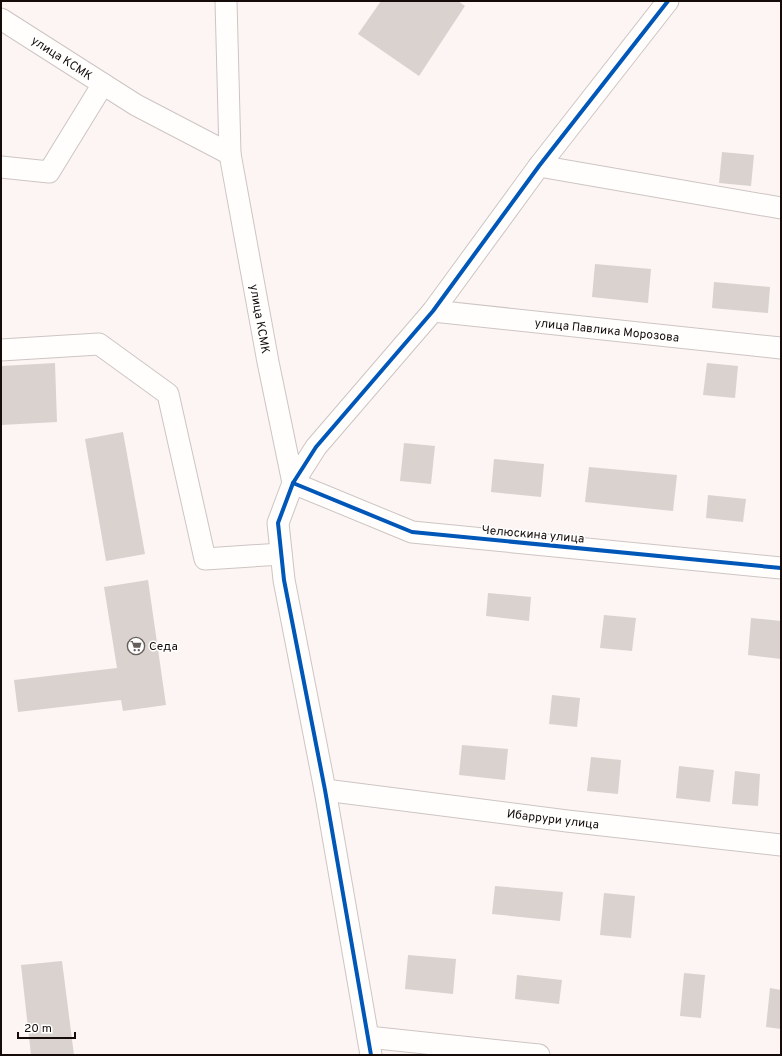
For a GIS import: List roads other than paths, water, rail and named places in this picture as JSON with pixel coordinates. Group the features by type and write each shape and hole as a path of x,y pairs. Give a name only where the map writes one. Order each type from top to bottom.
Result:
{"street":[{"name":"улица КСМК","path":"226,1 230,154 268,362 293,483"},
{"path":"539,1055 370,1046 325,790 284,580 278,522 293,483 316,447 433,311 539,166 668,1"},
{"name":"улица КСМК","path":"1,19 136,105 230,154"},
{"path":"1,167 49,172 103,84"},
{"path":"539,166 781,208"},
{"name":"улица Павлика Морозова","path":"433,311 781,348"},
{"path":"1,350 99,344 168,394 206,559 282,554"},
{"name":"Челюскина улица","path":"293,483 412,532 781,568"},
{"name":"Ибаррури улица","path":"325,790 567,821 781,845"}],"place":[{"name":"Седа","path":"136,646"}]}
